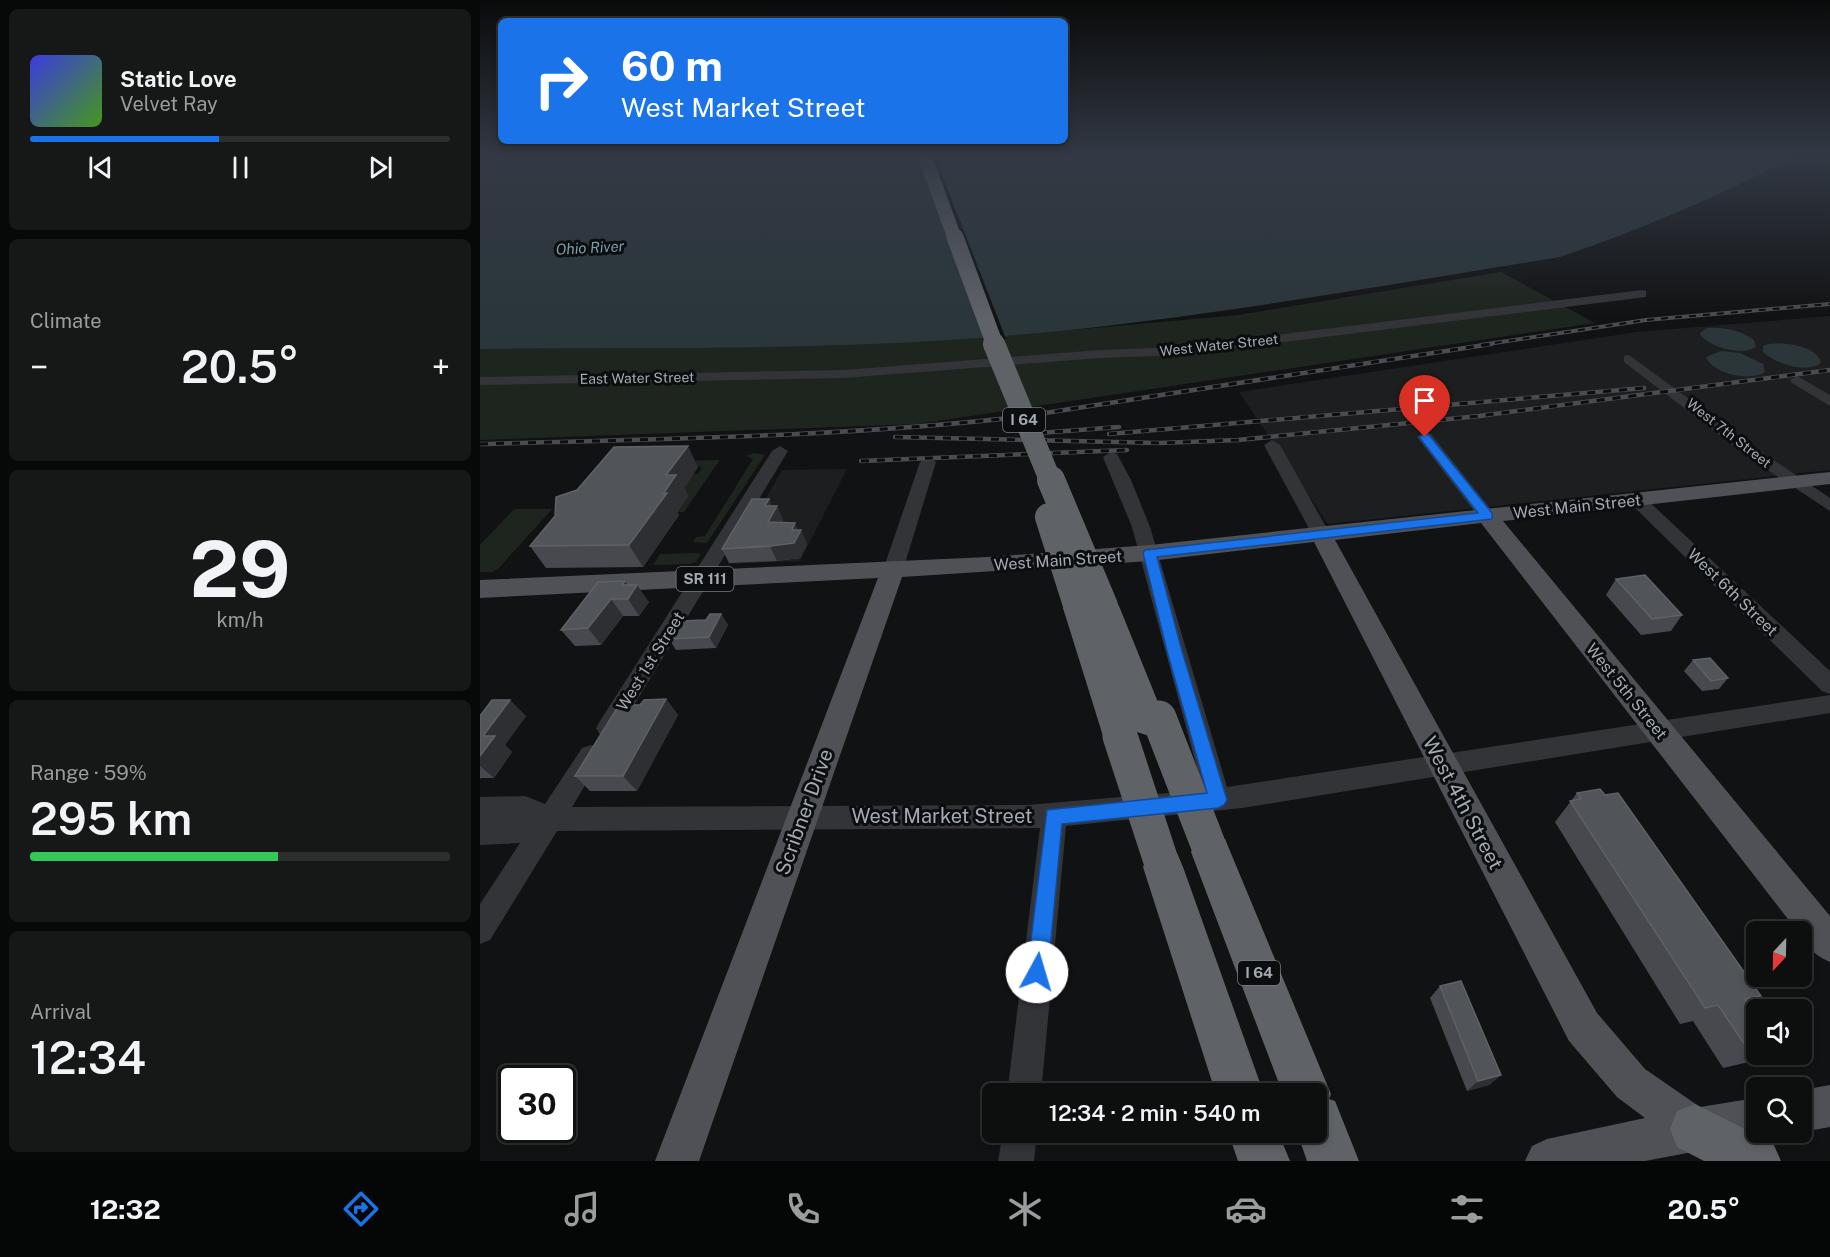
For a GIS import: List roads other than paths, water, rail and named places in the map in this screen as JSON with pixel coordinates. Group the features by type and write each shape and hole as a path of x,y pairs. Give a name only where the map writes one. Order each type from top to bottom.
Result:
{"highway":[{"name":"I 64","path":"946,208 1057,508 1099,606 1191,858 1238,1083"},
{"path":"946,208 1006,375 1099,606"},
{"name":"I 64","path":"1099,606 1191,858"},
{"path":"1191,858 1292,1083"},
{"path":"1695,1129 1755,1161"}],"main road":[{"name":"West Main Street","path":"499,588 892,570 1150,553 1830,478"},
{"name":"West 5th Street","path":"1487,516 1830,944"},
{"name":"West 4th Street","path":"1321,534 1551,970 1589,1036 1639,1090 1695,1129"},
{"name":"Scribner Drive","path":"677,1161 892,570"},
{"path":"480,608 499,588"},
{"path":"1812,1109 1830,1106"},
{"path":"1546,1161 1695,1129 1746,1121"}],"street":[{"name":"West Water Street","path":"794,375 1203,349 1533,309 1594,298 1642,294"},
{"name":"West 7th Street","path":"1629,359 1794,482 1830,506"},
{"path":"551,380 566,374"},
{"name":"East Water Street","path":"480,381 794,375"},
{"path":"1797,380 1830,402"},
{"name":"West 5th Street","path":"1425,437 1487,516"},
{"name":"West 4th Street","path":"1272,445 1321,534"},
{"name":"West 1st Street","path":"480,930 780,451"},
{"path":"1111,457 1127,485 1150,553 1174,651 1218,800"},
{"name":"Scribner Drive","path":"892,570 928,462"},
{"name":"West 6th Street","path":"1636,499 1830,685"},
{"name":"West Market Street","path":"480,808 525,808 551,819 1054,816 1218,800 1659,733 1830,704"},
{"path":"1025,1083 1054,816"},
{"path":"480,833 514,833 551,819"},
{"path":"1017,1161 1019,1143"}],"water":[{"name":"Ohio River","path":"480,208 1686,208 1622,235 1560,257 1277,303 1135,322 993,337 865,344 736,348 480,349"},
{"path":"1707,328 1737,332 1754,340 1756,347 1750,350 1735,351 1720,347 1701,336 1700,333"},
{"path":"1768,344 1799,346 1813,352 1821,363 1807,368 1783,364 1763,352 1763,346"},
{"path":"1721,351 1740,353 1763,364 1765,372 1742,376 1724,372 1710,363 1706,357"}],"railway":[{"path":"1481,345 1646,320 1830,304"},
{"path":"480,444 750,436 952,424 1019,417 1491,344"},
{"path":"895,437 1160,443 1238,440 1479,416 1830,370"},
{"path":"1109,434 1644,388"},
{"path":"1039,433 1119,427"},
{"path":"861,461 1127,450"}]}
